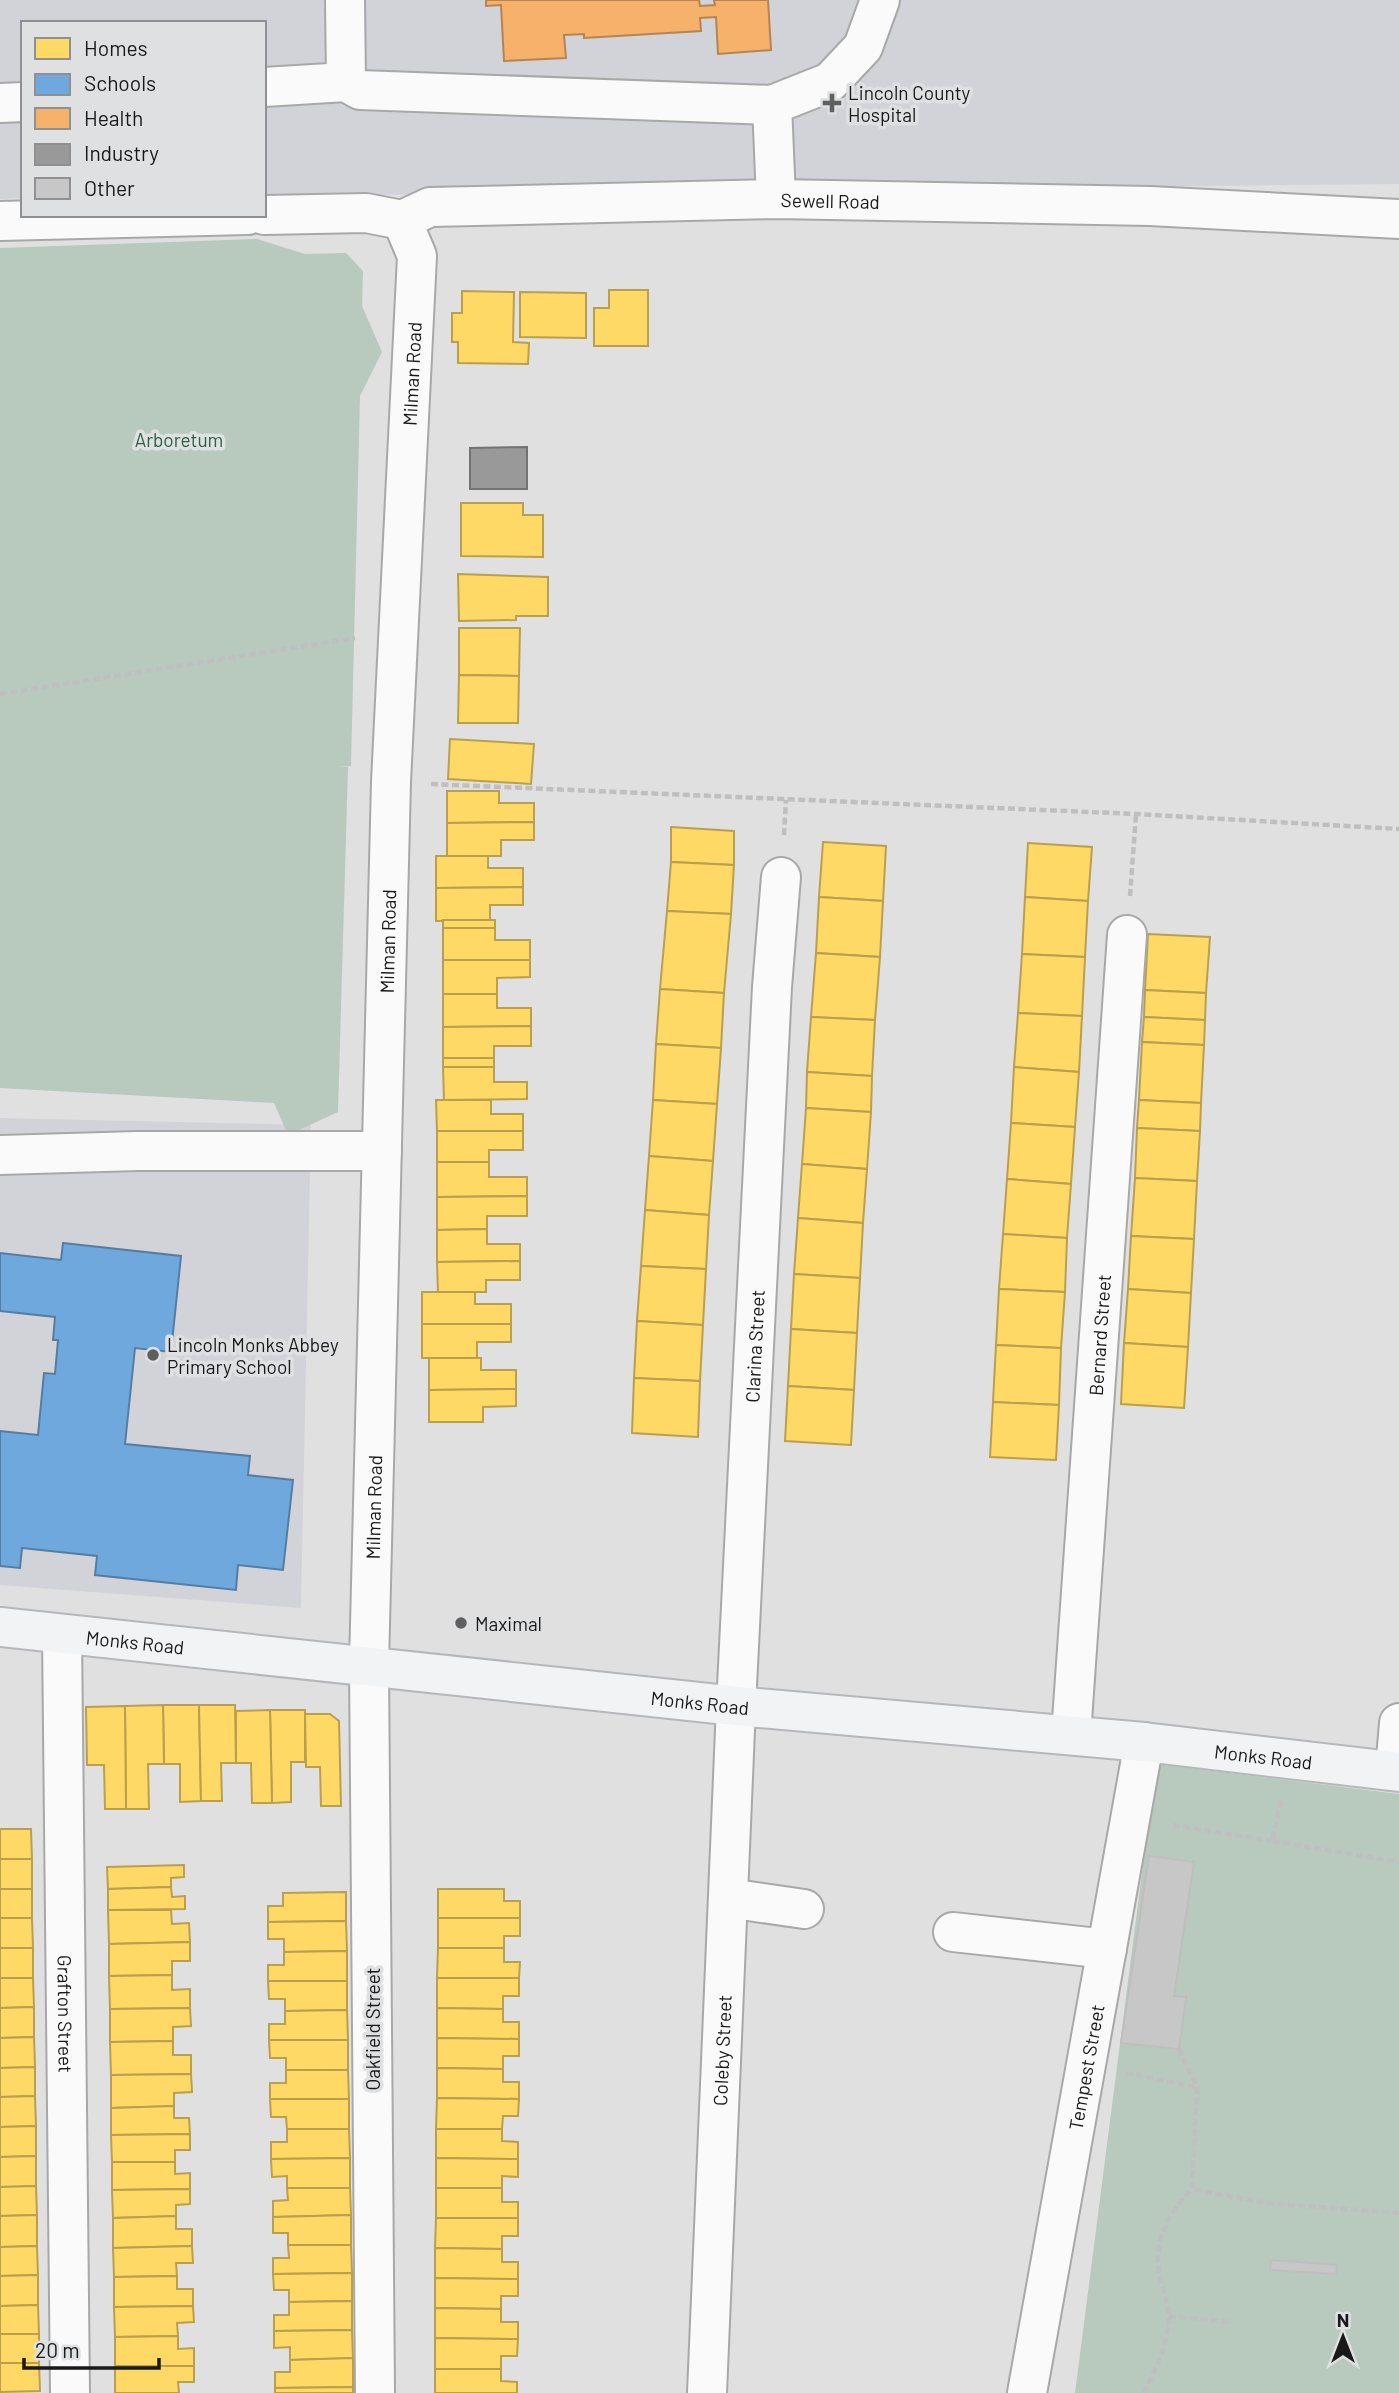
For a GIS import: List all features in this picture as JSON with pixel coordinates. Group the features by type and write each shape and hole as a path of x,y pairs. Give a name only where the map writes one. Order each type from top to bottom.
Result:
{"main road":[{"name":"Monks Road","path":"0,1627 736,1706 1144,1742 1397,1771"}],"street":[{"path":"345,0 346,82"},
{"path":"266,87 346,82 360,90 772,105 830,82 863,47 880,0"},
{"path":"0,103 21,102"},
{"path":"772,105 776,199"},
{"name":"Sewell Road","path":"402,220 430,207 776,199 1150,206 1399,219"},
{"path":"266,215 366,212 402,220"},
{"path":"0,221 165,217"},
{"name":"Milman Road","path":"369,1665 391,782 417,256 402,220"},
{"name":"Clarina Street","path":"736,1706 772,987 781,877"},
{"name":"Bernard Street","path":"1071,1735 1127,935"},
{"path":"0,1155 138,1151 383,1151"},
{"name":"Grafton Street","path":"62,1634 70,2393"},
{"name":"Oakfield Street","path":"369,1665 375,2393"},
{"name":"Coleby Street","path":"708,2393 736,1706"},
{"path":"1397,1771 1399,1723"},
{"name":"Tempest Street","path":"1027,2393 1144,1742"},
{"path":"728,1898 804,1909"},
{"path":"953,1932 1107,1949"}],"path":[{"path":"0,694 398,631"},
{"path":"391,782 1136,814 1399,829"},
{"path":"1127,935 1136,814"},
{"path":"1272,1842 1289,1759"},
{"path":"1130,1817 1399,1862"},
{"path":"1144,2393 1163,2346 1169,2316 1158,2266 1159,2238 1175,2207 1192,2189 1197,2087 1180,2049"},
{"path":"1086,2065 1197,2087"},
{"path":"1192,2189 1266,2203 1399,2213"},
{"path":"1169,2316 1229,2322"}],"shaded area":[{"name":"Lincoln County Hospital","path":"0,0 1399,0 1399,184 266,196 266,21 21,21 21,198 0,199"},
{"name":"Lincoln Monks Abbey Primary School","path":"0,1118 311,1125 301,1608 0,1585"}],"green space":[{"name":"Arboretum","path":"257,239 305,254 346,253 363,271 362,306 382,352 360,396 351,766 339,767 348,767 338,1112 288,1135 274,1103 0,1088 0,248"},
{"path":"1156,1764 1399,1794 1399,2393 1075,2393"}],"building: Homes":[{"path":"609,290 648,290 648,346 594,346 594,308 609,308"},
{"path":"462,291 514,292 513,342 529,343 528,364 458,363 458,342 452,342 452,313 462,313"},
{"path":"520,292 586,293 586,338 520,337"},
{"path":"461,503 523,503 523,515 543,515 543,557 461,556"},
{"path":"458,574 548,577 548,616 516,616 516,620 459,621"},
{"path":"459,628 520,628 519,676 459,675"},
{"path":"459,675 519,676 518,723 458,723"},
{"path":"450,739 534,744 531,784 448,779"},
{"path":"447,791 499,791 499,803 534,803 534,822 447,823"},
{"path":"534,822 534,840 501,840 501,856 447,856 447,823"},
{"path":"671,827 734,831 734,865 671,862"},
{"path":"823,842 886,846 883,901 819,897"},
{"path":"1028,843 1092,847 1088,901 1025,897"},
{"path":"436,856 488,856 488,868 523,868 523,887 436,888"},
{"path":"671,862 734,865 731,914 667,911"},
{"path":"523,887 523,905 490,905 490,920 436,921 436,888"},
{"path":"819,897 883,901 880,957 816,953"},
{"path":"1025,897 1088,901 1085,957 1022,954"},
{"path":"667,911 731,914 724,993 660,989"},
{"path":"443,920 495,920 495,928 443,928"},
{"path":"443,928 495,928 495,940 530,940 530,960 443,960"},
{"path":"1148,934 1210,937 1206,993 1145,990"},
{"path":"816,953 880,957 875,1020 811,1017"},
{"path":"1022,954 1085,957 1082,1016 1018,1013"},
{"path":"443,960 530,960 530,977 497,978 497,994 443,994"},
{"path":"660,989 724,993 721,1048 656,1044"},
{"path":"1145,990 1206,993 1205,1020 1144,1017"},
{"path":"443,994 497,994 497,1008 531,1008 531,1026 443,1027"},
{"path":"1018,1013 1082,1016 1079,1072 1014,1067"},
{"path":"811,1017 875,1020 872,1076 807,1072"},
{"path":"1144,1017 1205,1020 1204,1045 1142,1042"},
{"path":"531,1026 531,1046 494,1046 494,1058 443,1058 443,1027"},
{"path":"1142,1042 1204,1045 1201,1103 1139,1100"},
{"path":"656,1044 721,1048 717,1104 653,1100"},
{"path":"443,1058 494,1058 494,1067 443,1067"},
{"path":"443,1067 494,1067 494,1082 527,1082 527,1099 444,1100"},
{"path":"1014,1067 1079,1072 1075,1127 1011,1123"},
{"path":"807,1072 872,1076 871,1112 806,1108"},
{"path":"436,1100 491,1100 491,1114 523,1114 523,1131 437,1131"},
{"path":"653,1100 717,1104 713,1161 649,1156"},
{"path":"1139,1100 1201,1103 1200,1131 1137,1128"},
{"path":"806,1108 871,1112 867,1169 802,1164"},
{"path":"1011,1123 1075,1127 1071,1184 1007,1179"},
{"path":"1137,1128 1200,1131 1197,1181 1135,1178"},
{"path":"437,1131 523,1131 523,1150 489,1150 489,1162 437,1162"},
{"path":"649,1156 713,1161 709,1215 645,1210"},
{"path":"437,1162 489,1162 489,1177 527,1177 527,1196 437,1197"},
{"path":"802,1164 867,1169 863,1223 798,1218"},
{"path":"1135,1178 1197,1181 1194,1239 1131,1236"},
{"path":"1007,1179 1071,1184 1067,1238 1003,1234"},
{"path":"527,1196 527,1216 487,1216 487,1229 437,1230 437,1197"},
{"path":"645,1210 709,1215 706,1269 641,1266"},
{"path":"798,1218 863,1223 860,1278 794,1274"},
{"path":"487,1229 487,1244 520,1244 520,1261 437,1262 437,1230"},
{"path":"1003,1234 1067,1238 1065,1292 999,1289"},
{"path":"1131,1236 1194,1239 1191,1293 1128,1289"},
{"path":"520,1261 520,1280 486,1280 486,1292 438,1292 437,1262"},
{"path":"641,1266 706,1269 703,1325 637,1321"},
{"path":"794,1274 860,1278 857,1333 791,1329"},
{"path":"999,1289 1065,1292 1061,1348 996,1345"},
{"path":"1128,1289 1191,1293 1188,1347 1124,1343"},
{"path":"422,1292 475,1292 475,1304 511,1304 511,1324 422,1324"},
{"path":"637,1321 703,1325 700,1381 634,1378"},
{"path":"422,1324 511,1324 511,1342 477,1342 477,1358 422,1358"},
{"path":"791,1329 857,1333 854,1390 788,1386"},
{"path":"1124,1343 1188,1347 1184,1408 1121,1404"},
{"path":"996,1345 1061,1348 1059,1405 993,1402"},
{"path":"429,1358 481,1358 481,1370 516,1370 516,1389 429,1390"},
{"path":"634,1378 700,1381 698,1437 632,1433"},
{"path":"788,1386 854,1390 851,1445 785,1441"},
{"path":"516,1389 516,1406 483,1407 483,1422 429,1422 429,1390"},
{"path":"993,1402 1059,1405 1056,1460 990,1457"},
{"path":"163,1705 199,1705 201,1801 180,1802 180,1764 164,1764"},
{"path":"163,1705 164,1764 148,1764 149,1809 126,1809 125,1706"},
{"path":"199,1705 235,1705 236,1763 221,1763 222,1801 201,1801"},
{"path":"125,1706 126,1809 105,1809 104,1765 87,1765 86,1707"},
{"path":"270,1710 305,1710 305,1762 291,1762 291,1802 272,1803"},
{"path":"270,1710 272,1803 252,1803 251,1763 236,1763 236,1711"},
{"path":"305,1714 330,1714 339,1721 341,1806 321,1806 320,1767 306,1767"},
{"path":"0,1829 31,1829 32,1859 0,1859"},
{"path":"0,1859 32,1859 32,1889 0,1889"},
{"path":"184,1865 184,1877 171,1878 171,1887 108,1889 107,1867"},
{"path":"171,1887 172,1897 185,1896 185,1909 108,1910 108,1889"},
{"path":"0,1889 32,1889 32,1918 0,1918"},
{"path":"438,1889 504,1889 504,1901 520,1901 520,1918 438,1918"},
{"path":"346,1892 346,1921 268,1922 268,1906 283,1906 283,1893"},
{"path":"108,1910 171,1910 172,1924 189,1923 190,1942 109,1944"},
{"path":"0,1918 32,1918 33,1948 0,1948"},
{"path":"438,1918 520,1918 520,1936 504,1936 504,1948 438,1948"},
{"path":"346,1921 347,1951 284,1952 284,1939 268,1939 268,1922"},
{"path":"190,1942 190,1961 172,1961 172,1975 109,1976 109,1944"},
{"path":"0,1948 33,1948 33,1978 0,1978"},
{"path":"438,1948 504,1948 504,1962 520,1962 519,1978 437,1978"},
{"path":"347,1951 347,1981 268,1981 268,1965 284,1965 284,1952"},
{"path":"172,1975 172,1990 190,1989 190,2008 110,2009 109,1976"},
{"path":"0,1978 33,1978 34,2007 0,2008"},
{"path":"437,1978 519,1978 519,1996 503,1996 503,2009 437,2008"},
{"path":"268,1981 347,1981 347,2010 285,2011 285,1999 269,1999"},
{"path":"34,2007 34,2037 0,2038 0,2008"},
{"path":"190,2008 191,2026 173,2027 173,2041 110,2042 110,2009"},
{"path":"437,2008 503,2009 503,2022 519,2022 519,2039 437,2038"},
{"path":"347,2010 348,2040 269,2040 269,2024 285,2024 285,2011"},
{"path":"34,2037 35,2067 0,2068 0,2038"},
{"path":"437,2038 519,2039 519,2056 503,2056 503,2069 437,2068"},
{"path":"269,2040 348,2040 348,2070 286,2070 286,2058 270,2058"},
{"path":"173,2041 173,2055 191,2055 191,2074 111,2075 110,2042"},
{"path":"35,2067 35,2096 0,2097 0,2068"},
{"path":"437,2068 503,2069 503,2082 519,2082 519,2099 437,2098"},
{"path":"286,2070 348,2070 349,2099 270,2099 270,2083 286,2083"},
{"path":"191,2074 192,2092 174,2093 174,2106 111,2108 111,2075"},
{"path":"35,2096 36,2126 0,2127 0,2097"},
{"path":"437,2098 519,2099 518,2116 503,2116 502,2129 436,2129"},
{"path":"270,2099 349,2099 349,2129 287,2129 286,2117 271,2117"},
{"path":"174,2106 174,2118 189,2118 190,2134 111,2135 111,2108"},
{"path":"36,2126 36,2156 0,2157 0,2127"},
{"path":"287,2129 349,2129 350,2158 271,2159 271,2142 287,2142"},
{"path":"436,2129 502,2129 502,2141 518,2142 518,2159 436,2158"},
{"path":"190,2134 190,2150 175,2150 175,2162 112,2162 111,2135"},
{"path":"36,2156 36,2186 0,2187 0,2157"},
{"path":"350,2158 350,2188 287,2188 287,2176 272,2177 271,2159"},
{"path":"436,2158 518,2159 518,2177 502,2176 502,2188 436,2188"},
{"path":"112,2162 175,2162 175,2174 190,2173 190,2189 112,2190"},
{"path":"36,2186 37,2215 0,2216 0,2187"},
{"path":"287,2188 350,2188 351,2215 273,2217 273,2201 288,2200"},
{"path":"436,2188 502,2188 502,2202 518,2202 518,2218 436,2218"},
{"path":"190,2189 190,2204 176,2205 176,2216 113,2218 112,2190"},
{"path":"37,2215 37,2246 0,2247 0,2216"},
{"path":"351,2215 351,2245 288,2245 288,2233 273,2233 273,2217"},
{"path":"176,2216 176,2229 192,2229 192,2246 113,2248 113,2218"},
{"path":"436,2218 518,2218 518,2236 502,2236 502,2249 435,2248"},
{"path":"288,2245 351,2245 352,2273 273,2274 273,2258 289,2258"},
{"path":"37,2246 38,2275 0,2276 0,2247"},
{"path":"192,2246 193,2263 176,2263 177,2276 114,2277 113,2248"},
{"path":"435,2248 502,2249 502,2262 518,2262 518,2279 435,2278"},
{"path":"352,2273 352,2301 289,2302 289,2290 274,2290 273,2274"},
{"path":"38,2275 38,2305 0,2306 0,2276"},
{"path":"177,2276 177,2289 193,2289 193,2306 114,2307 114,2277"},
{"path":"435,2278 518,2279 518,2296 501,2296 501,2309 435,2308"},
{"path":"352,2301 352,2330 274,2331 274,2315 289,2315 289,2302"},
{"path":"38,2305 39,2334 0,2334 0,2306"},
{"path":"193,2306 194,2322 177,2323 178,2336 115,2337 114,2307"},
{"path":"435,2308 501,2309 501,2322 518,2322 518,2339 435,2338"},
{"path":"352,2330 353,2358 290,2360 290,2347 274,2348 274,2331"},
{"path":"0,2334 39,2334 39,2363 0,2363"},
{"path":"178,2336 178,2349 194,2348 194,2366 115,2366 115,2337"},
{"path":"435,2338 518,2339 517,2356 501,2356 501,2369 435,2369"},
{"path":"353,2358 353,2387 275,2388 275,2372 290,2372 290,2360"},
{"path":"0,2363 39,2363 40,2391 0,2392"},
{"path":"115,2366 194,2366 194,2382 178,2382 179,2393 115,2393"},
{"path":"435,2369 501,2369 501,2381 517,2382 517,2393 435,2393"},
{"path":"353,2387 353,2393 275,2393 275,2388"}],"building: Schools":[{"path":"63,1243 181,1256 171,1352 135,1348 125,1444 250,1456 248,1475 293,1480 283,1570 238,1565 236,1590 95,1575 97,1556 22,1548 20,1568 0,1566 0,1431 38,1435 44,1373 55,1374 58,1340 53,1340 55,1317 0,1311 0,1253 61,1260"}],"building: Health":[{"path":"486,0 699,0 700,6 715,5 714,0 768,0 771,50 718,54 716,17 700,18 701,31 584,38 584,34 564,35 566,58 504,61 501,5 486,6"}],"building: Industry":[{"path":"527,447 527,489 470,489 470,448"}],"building: Other":[{"path":"1149,1856 1194,1862 1174,1996 1186,1997 1179,2049 1121,2043"},
{"path":"1271,2260 1337,2265 1336,2274 1270,2270"}],"place":[{"name":"Lincoln County Hospital","path":"832,103"},
{"name":"Lincoln Monks Abbey Primary School","path":"153,1355"},
{"name":"Maximal","path":"461,1623"}]}
